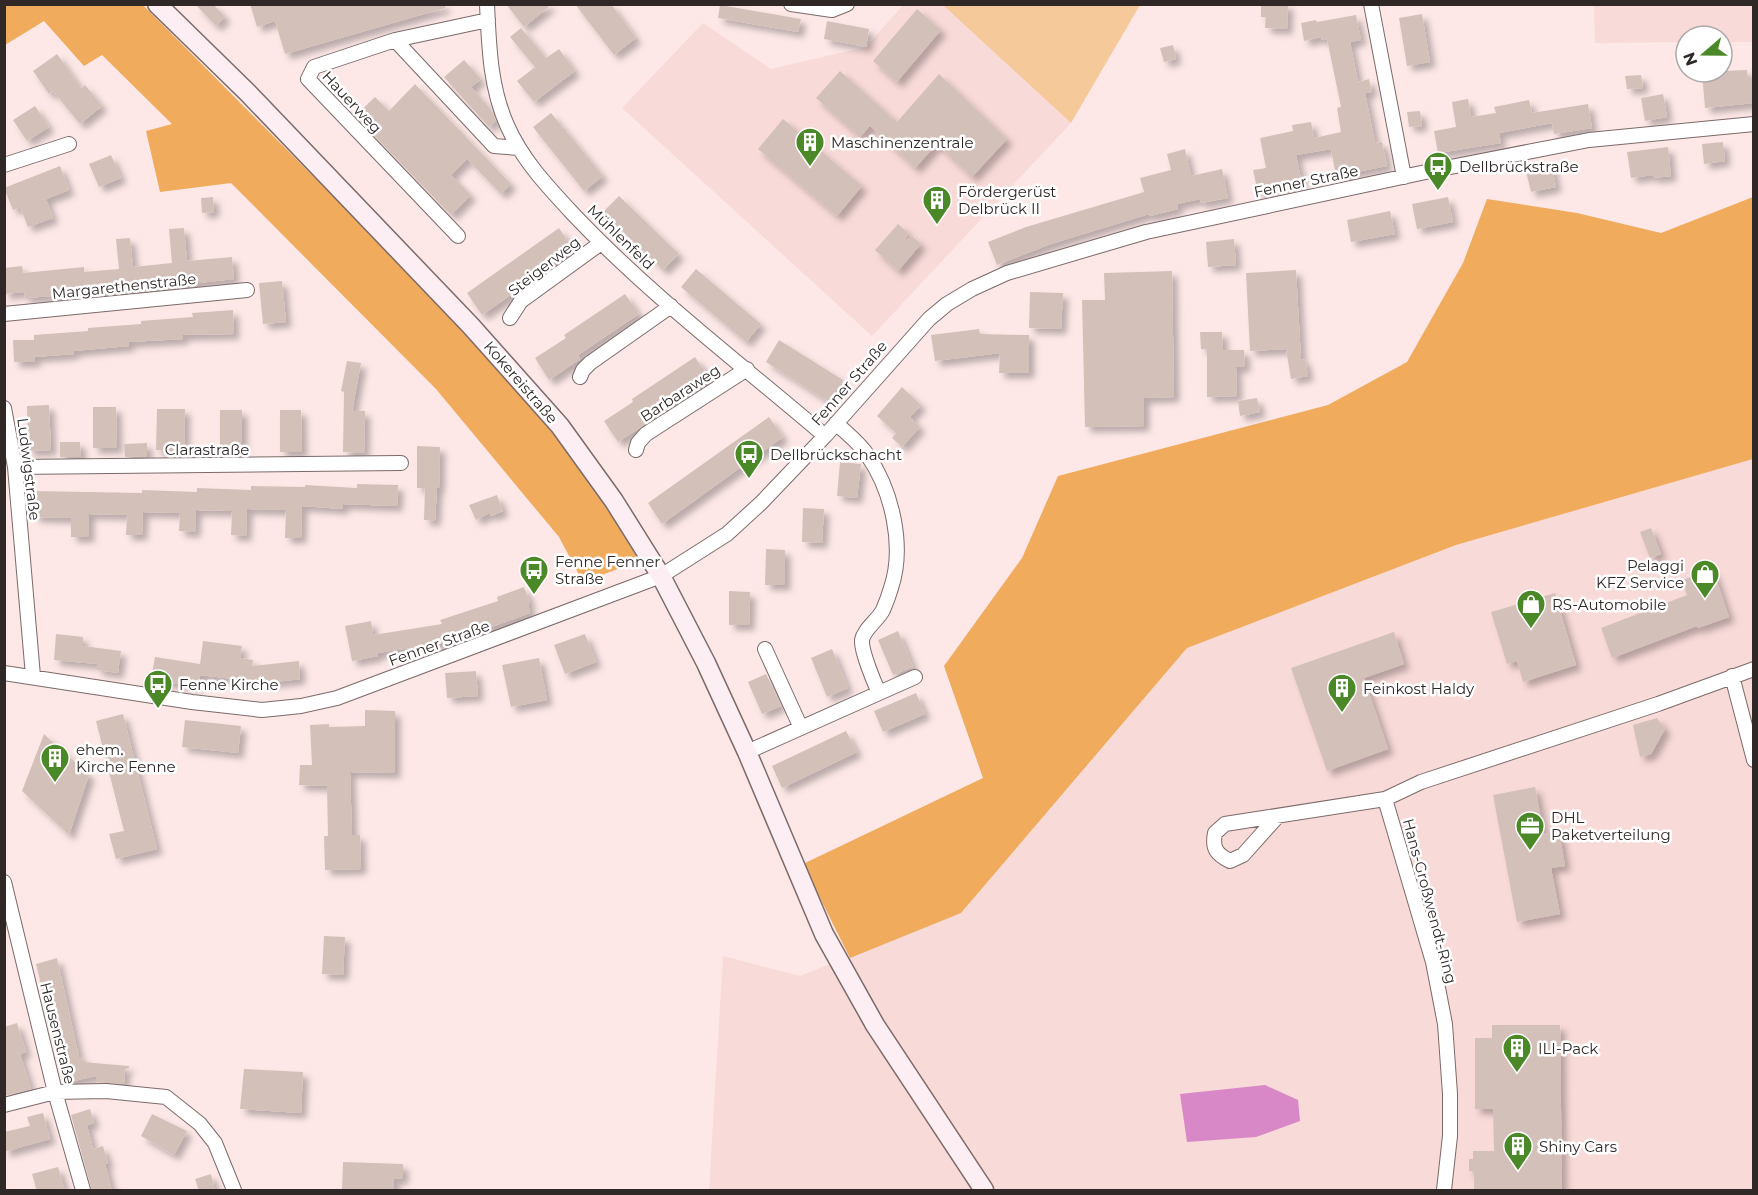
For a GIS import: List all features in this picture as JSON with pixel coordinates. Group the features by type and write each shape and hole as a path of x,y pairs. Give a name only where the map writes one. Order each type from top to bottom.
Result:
{"main road":[{"name":"Kokereistraße","path":"157,4 256,101 494,351 560,426 614,501 661,576 706,663 824,934 875,1025 984,1191"}],"street":[{"name":"Mühlenfeld","path":"487,4 490,64 496,93 507,125 519,148 544,183 601,243 825,436"},
{"path":"791,4 832,10 847,4"},
{"path":"1371,4 1404,177"},
{"name":"Hauerweg","path":"458,236 308,79 314,66 395,40 488,20"},
{"path":"395,40 494,146 519,148"},
{"name":"Fenner Straße","path":"4,673 192,702 262,710 301,706 337,698 661,576 728,534 825,436 929,319 947,304 988,281 1017,270 1146,232 1404,177 1589,140 1754,124"},
{"path":"4,165 69,144"},
{"name":"Steigerweg","path":"510,318 521,301 601,243"},
{"name":"Margarethenstraße","path":"4,314 247,290"},
{"path":"580,377 590,363 672,306"},
{"name":"Barbaraweg","path":"636,450 638,443 646,434 747,369"},
{"name":"Ludwigstraße","path":"4,408 15,467 33,676"},
{"path":"836,423 867,453 892,507 897,548 892,586 883,610 862,641 868,666 879,693"},
{"name":"Clarastraße","path":"15,467 400,463"},
{"path":"765,649 801,728"},
{"path":"1277,816 1385,799 1421,782 1658,704 1754,669"},
{"path":"1732,676 1754,760"},
{"path":"756,748 915,677"},
{"name":"Hans-Großwendt-Ring","path":"1385,799 1433,962 1445,1024 1450,1094 1450,1136 1444,1191"},
{"name":"Hausenstraße","path":"4,882 55,1092 83,1191"},
{"path":"4,1105 55,1092 106,1091 166,1097 200,1124 215,1143 234,1191"}],"shaded area":[{"path":"943,4 1071,123 872,336 622,108 703,23 771,69 866,47 903,5"},
{"path":"5,5 143,5 468,332 553,433 609,507 639,561 583,582 559,537 436,389 231,183 160,192 146,131 172,124 102,55 84,66 44,21 5,45"},
{"path":"943,5 1140,5 1071,123"},
{"path":"1594,5 1753,5 1753,42 1734,42 1734,24 1674,24 1674,42 1595,43"},
{"path":"1753,197 1753,459 1456,545 1187,648 961,913 850,958 803,864 983,778 944,666 1022,558 1058,476 1328,405 1407,362 1463,263 1487,199 1577,213 1661,233"},
{"path":"1753,459 1753,1190 709,1190 723,956 800,976 961,913 1187,648 1456,545"},
{"path":"1265,1085 1298,1100 1300,1121 1256,1137 1187,1142 1180,1094"}],"building":[{"path":"195,4 213,4 225,17 216,26"},
{"path":"250,4 445,4 445,8 285,54 275,21 257,27"},
{"path":"506,4 552,4 524,27"},
{"path":"575,4 611,4 636,38 614,55"},
{"path":"1261,4 1288,4 1287,29 1265,28 1266,17 1261,17"},
{"path":"720,5 801,19 798,32 718,18"},
{"path":"917,9 941,30 897,82 873,61"},
{"path":"1422,14 1430,62 1407,66 1399,18"},
{"path":"1356,15 1361,40 1350,42 1358,82 1369,79 1372,92 1365,93 1375,143 1382,142 1387,166 1336,176 1331,149 1296,155 1302,184 1258,193 1253,170 1266,168 1260,138 1293,131 1292,125 1311,122 1314,138 1341,132 1337,108 1341,107 1327,39 1322,40 1321,37 1304,41 1301,23"},
{"path":"827,21 869,29 866,47 824,39"},
{"path":"521,28 546,58 559,49 575,71 534,102 517,81 535,67 510,37"},
{"path":"1173,45 1176,59 1164,62 1160,48"},
{"path":"57,54 81,88 85,85 102,106 80,124 53,91 49,94 33,71"},
{"path":"464,60 481,79 471,87 492,111 496,121 489,127 444,77"},
{"path":"1747,70 1748,79 1754,79 1754,103 1705,108 1703,84 1734,84 1734,71"},
{"path":"840,71 897,122 939,74 1007,139 972,177 937,144 915,168 870,126 860,137 816,98"},
{"path":"1641,75 1643,88 1627,89 1625,76"},
{"path":"415,84 511,184 501,194 467,159 451,175 471,195 451,215 355,116 375,97 389,111"},
{"path":"1663,94 1667,117 1645,121 1641,98"},
{"path":"1468,99 1471,117 1496,113 1494,107 1529,100 1532,113 1588,104 1592,128 1554,134 1552,123 1499,133 1501,143 1438,153 1434,131 1456,127 1452,102"},
{"path":"35,106 49,127 27,141 13,120"},
{"path":"1420,111 1422,126 1409,127 1407,112"},
{"path":"551,113 603,176 584,191 533,127"},
{"name":"Maschinenzentrale","path":"783,119 862,186 837,216 758,149"},
{"path":"1723,142 1725,161 1704,164 1702,144"},
{"path":"1668,147 1671,176 1653,178 1653,175 1631,178 1627,152"},
{"path":"1185,149 1191,176 1222,169 1228,198 1201,203 1200,199 1177,204 1178,209 1150,216 1149,214 1080,235 997,265 988,242 1026,227 1144,192 1140,178 1171,170 1167,154"},
{"path":"111,155 121,178 99,187 89,164"},
{"path":"1551,162 1556,187 1531,192 1525,167"},
{"path":"60,166 69,190 46,199 53,218 28,227 20,207 13,210 4,188"},
{"path":"619,196 679,254 663,270 603,212"},
{"path":"213,197 214,212 202,213 201,198"},
{"path":"1448,197 1453,222 1417,229 1412,204"},
{"path":"1390,211 1395,234 1351,242 1347,220"},
{"path":"898,224 908,233 905,241 912,236 921,244 898,271 875,250"},
{"path":"184,228 187,261 232,257 234,279 136,290 25,298 24,292 4,294 4,268 22,266 23,273 84,267 84,272 119,269 116,239 130,238 133,267 172,263 169,229"},
{"path":"559,228 573,249 510,292 512,294 482,315 467,293"},
{"path":"1234,239 1236,265 1208,267 1206,242"},
{"path":"696,269 761,324 746,342 681,287"},
{"path":"1296,270 1301,360 1305,359 1308,376 1291,379 1286,349 1250,351 1246,273"},
{"path":"1172,271 1174,397 1144,398 1144,426 1085,427 1082,300 1105,300 1104,273"},
{"path":"282,281 286,322 263,324 259,283"},
{"path":"1030,292 1063,293 1061,329 1029,328"},
{"path":"625,294 639,314 578,355 580,359 549,380 535,358 566,338 564,335"},
{"path":"233,310 234,334 183,335 183,339 129,342 129,346 34,357 35,362 14,362 13,340 34,340 34,335 88,331 88,328 141,324 141,321 193,317 192,313"},
{"path":"979,329 980,334 1029,335 1029,373 999,373 1000,353 935,361 931,335"},
{"path":"1200,332 1222,332 1223,350 1244,350 1245,367 1236,367 1237,396 1207,397 1207,349 1201,349"},
{"path":"779,340 843,380 829,402 766,362"},
{"path":"695,357 709,378 645,420 647,423 618,442 604,421 633,402 632,399"},
{"path":"347,361 361,363 352,411 365,411 364,453 343,452 344,392 341,391"},
{"path":"902,387 921,405 910,417 920,427 902,447 892,438 896,433 877,416"},
{"path":"1257,398 1260,412 1240,416 1238,401"},
{"path":"49,405 51,450 28,451 27,406"},
{"path":"93,407 116,407 117,448 93,448"},
{"path":"157,409 185,409 184,450 156,450"},
{"path":"220,410 242,410 242,450 220,450"},
{"path":"280,410 301,410 302,452 280,452"},
{"path":"769,417 783,437 662,524 648,503"},
{"path":"60,442 80,442 81,457 60,457"},
{"path":"147,443 147,456 125,457 124,444"},
{"path":"417,446 440,447 435,521 424,520 425,488 417,488"},
{"path":"840,462 861,464 857,498 837,496"},
{"path":"357,484 398,485 397,506 343,504 343,509 302,506 301,538 285,538 286,510 247,509 246,536 231,535 232,511 196,510 195,532 179,531 180,513 143,512 142,535 126,535 127,515 89,514 89,537 71,537 71,518 34,517 34,491 197,492 197,488 251,490 251,486 305,487 305,485 357,488"},
{"path":"497,495 503,511 491,516 490,513 476,520 469,505"},
{"path":"803,508 824,509 822,543 802,542"},
{"path":"1651,528 1661,554 1650,558 1640,532"},
{"path":"766,549 785,550 785,585 765,585"},
{"path":"1713,570 1729,617 1698,628 1697,626 1612,658 1601,628 1687,595 1682,580"},
{"path":"524,587 530,602 528,603 530,613 450,642 377,653 378,656 352,661 345,626 371,621 373,635 442,624 440,620 498,601 497,597"},
{"path":"729,591 750,592 749,625 729,625"},
{"name":"RS-Automobile","path":"1555,593 1576,665 1523,682 1517,661 1507,664 1491,612"},
{"path":"898,631 913,667 893,675 878,640"},
{"name":"Feinkost Haldy","path":"1394,632 1404,664 1364,678 1388,749 1327,771 1291,668"},
{"path":"56,634 83,637 83,646 121,651 118,673 97,670 97,664 54,660"},
{"path":"585,634 596,662 565,674 554,645"},
{"path":"203,641 242,646 240,658 253,660 252,666 299,661 300,679 275,682 200,675 198,687 151,680 155,657 200,664"},
{"path":"832,649 848,688 827,697 811,658"},
{"path":"539,658 547,700 511,707 502,665"},
{"path":"476,671 478,696 447,698 445,673"},
{"path":"766,674 781,706 762,714 748,682"},
{"path":"916,693 925,714 883,732 874,711"},
{"path":"365,710 395,711 395,773 350,772 352,835 360,835 361,869 325,870 324,836 328,836 327,786 299,785 300,765 312,765 310,725 365,726"},
{"path":"123,714 157,849 116,859 109,834 124,831 96,721"},
{"path":"1657,718 1665,729 1651,754 1640,757 1633,725"},
{"path":"185,720 241,726 238,753 182,747"},
{"path":"846,731 857,752 782,788 772,766"},
{"name":"ehem. Kirche Fenne","path":"44,734 89,775 69,835 22,791"},
{"path":"1535,787 1544,834 1559,831 1565,866 1551,868 1560,914 1517,922 1493,795"},
{"path":"324,936 345,937 343,975 322,974"},
{"path":"57,958 79,1057 82,1057 83,1062 129,1066 125,1069 124,1084 96,1082 96,1076 65,1083 36,964"},
{"path":"17,1023 26,1052 20,1054 31,1089 4,1096 4,1027"},
{"name":"ILI-Pack","path":"1492,1025 1560,1025 1562,1191 1474,1191 1474,1171 1469,1171 1469,1159 1473,1159 1473,1151 1494,1151 1493,1109 1475,1109 1475,1038 1492,1038"},
{"path":"244,1069 303,1072 301,1113 240,1109"},
{"path":"90,1109 94,1123 87,1125 93,1149 103,1146 112,1191 92,1191 71,1115"},
{"path":"43,1113 50,1139 4,1152 4,1132 30,1126 27,1117"},
{"path":"152,1114 187,1131 174,1155 141,1136"},
{"path":"343,1162 403,1164 403,1179 394,1179 394,1191 342,1191"},
{"path":"58,1167 65,1191 37,1191 32,1174"},
{"path":"211,1174 215,1191 199,1191 195,1179"}],"place":[{"name":"Maschinenzentrale","path":"810,168"},
{"name":"Dellbrückstraße","path":"1438,192"},
{"name":"Fördergerüst Delbrück II","path":"937,226"},
{"name":"Dellbrückschacht","path":"749,480"},
{"name":"Fenne Fenner Straße","path":"534,596"},
{"name":"Pelaggi KFZ Service","path":"1705,600"},
{"name":"RS-Automobile","path":"1531,630"},
{"name":"Fenne Kirche","path":"158,710"},
{"name":"Feinkost Haldy","path":"1342,714"},
{"name":"ehem. Kirche Fenne","path":"55,784"},
{"name":"DHL Paketverteilung","path":"1530,852"},
{"name":"ILI-Pack","path":"1517,1074"},
{"name":"Shiny Cars","path":"1518,1172"}]}
